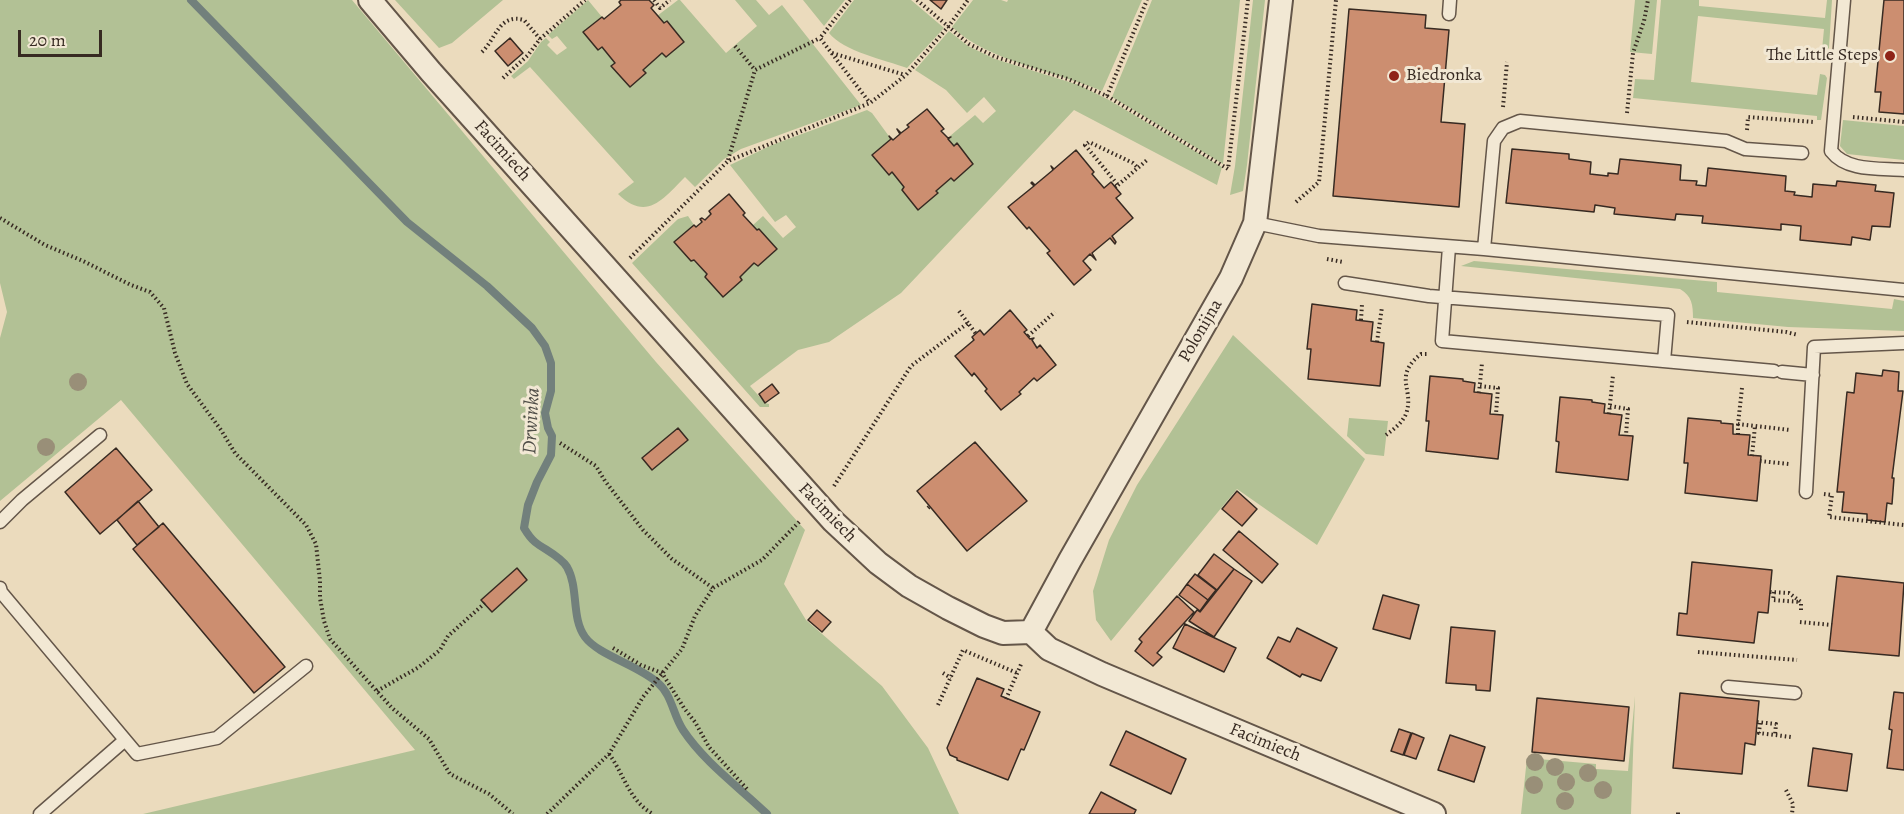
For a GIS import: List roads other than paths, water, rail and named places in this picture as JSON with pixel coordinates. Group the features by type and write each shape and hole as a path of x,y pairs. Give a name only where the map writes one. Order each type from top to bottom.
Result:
{"street":[{"name":"Facimiech","path":"370,0 431,72 824,498 847,536 909,586 984,626 1004,633 1031,632 1049,649 1102,674 1434,814"},
{"name":"Polonijna","path":"1031,632 1226,287 1255,223 1281,0"}],"lane":[{"path":"1449,14 1450,0"},
{"path":"1844,0 1831,151 1836,158 1851,166 1904,170"},
{"path":"1484,249 1494,141 1503,128 1520,121 1726,141 1745,148 1802,153"},
{"path":"1255,223 1319,236 1484,249 1904,290"},
{"path":"1449,247 1442,340 1812,375"},
{"path":"1345,283 1446,297 1668,315 1664,361"},
{"path":"1806,492 1814,347 1904,344"},
{"path":"0,522 21,500 100,435"},
{"path":"0,591 137,754 217,738 306,666"},
{"path":"1728,687 1795,693"},
{"path":"40,814 125,740"}],"waterway":[{"name":"Drwinka","path":"191,0 407,222 487,286 532,328 545,346 551,363 551,391 545,413 552,436 551,455 528,505 524,528 533,540 567,567 573,584 578,621 585,637 599,649 658,683 666,693 683,730 692,742 712,764 767,814"}],"place":[{"name":"The Little Steps","path":"1890,56"},
{"name":"Biedronka","path":"1394,76"}]}
